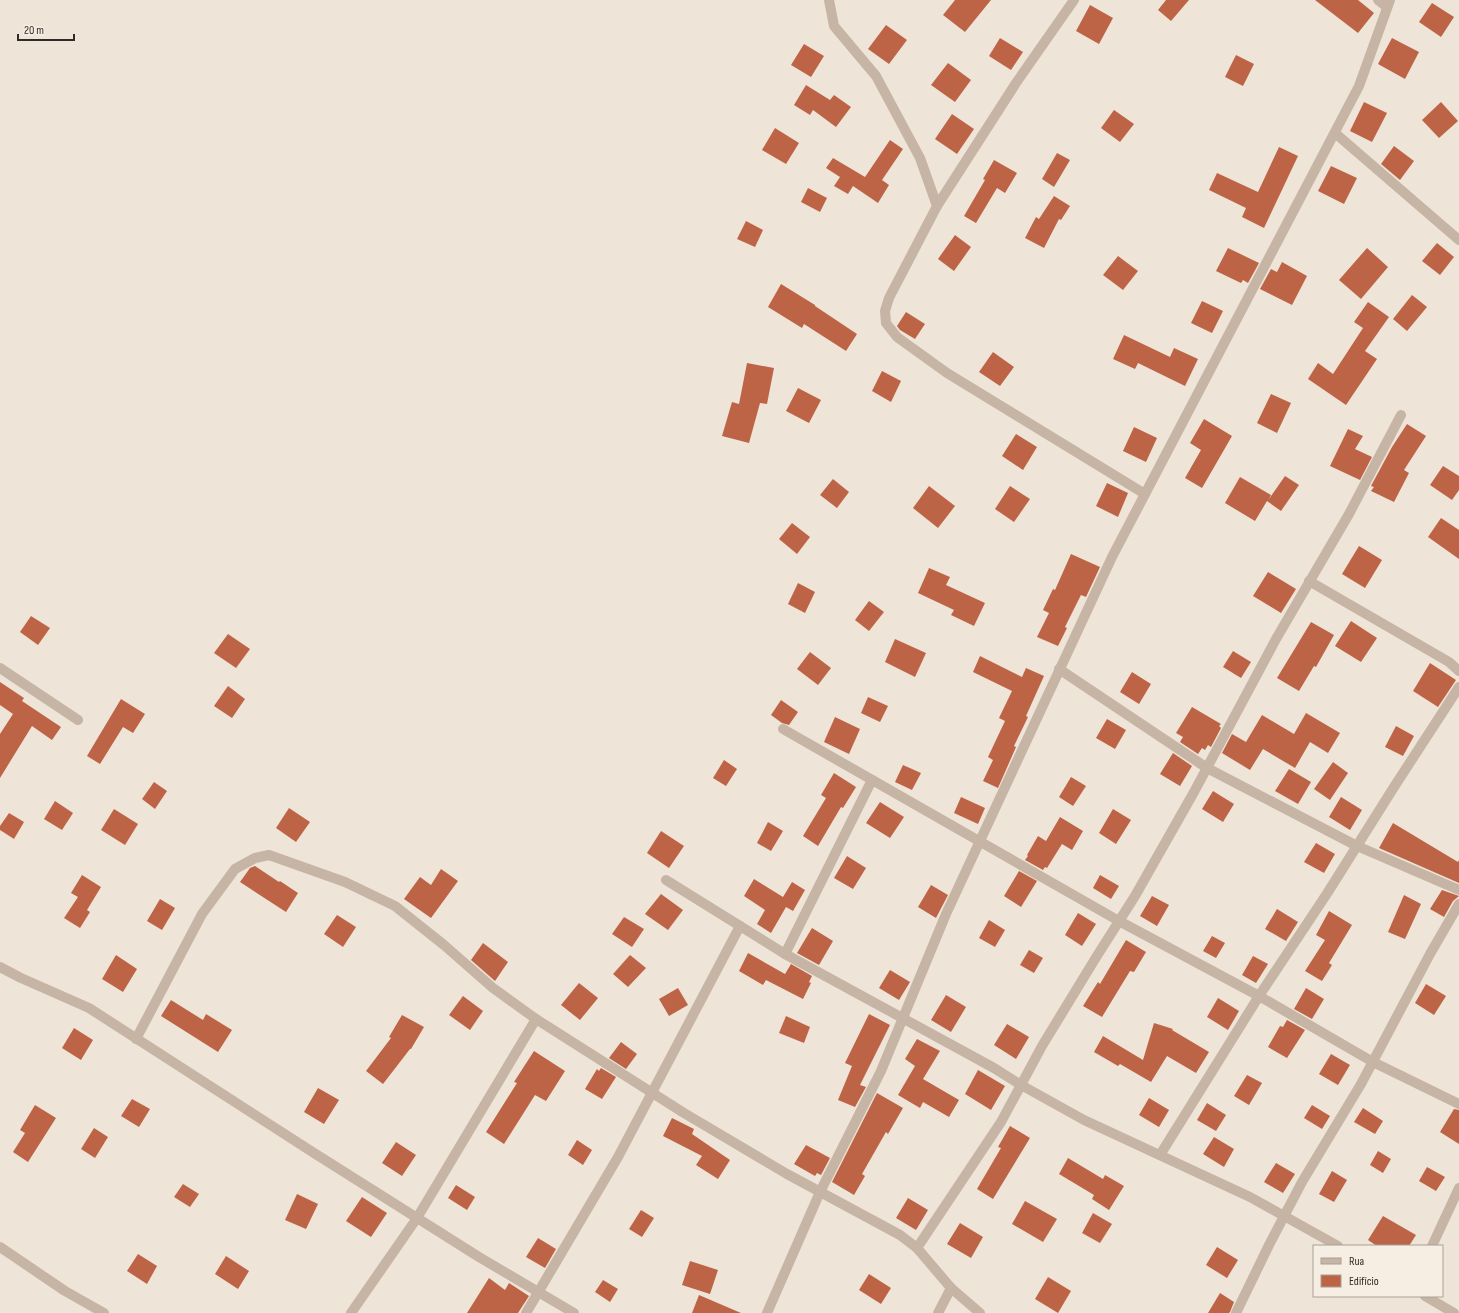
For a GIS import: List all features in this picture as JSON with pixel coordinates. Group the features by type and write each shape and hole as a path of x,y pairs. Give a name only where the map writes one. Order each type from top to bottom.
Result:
{"street":[{"path":"829,0 834,26 876,76 920,158 937,206"},
{"path":"1074,0 1016,83 937,206 889,298 885,311 886,323 897,337 947,373 1145,494"},
{"path":"767,1313 820,1192 880,1070 946,914 1112,557 1359,86 1388,4 1378,0"},
{"path":"1335,134 1459,240"},
{"path":"917,1248 1001,1122 1058,1019 1094,958 1135,896 1207,768 1276,639 1349,514 1401,415"},
{"path":"1309,582 1449,662 1459,671"},
{"path":"0,668 78,720"},
{"path":"1059,670 1207,768 1357,846 1459,890"},
{"path":"1160,1155 1259,996 1328,892 1459,687"},
{"path":"783,729 1119,921 1259,996 1373,1062 1459,1104"},
{"path":"785,954 872,780"},
{"path":"136,1038 202,914 235,869 255,858 269,855 345,882 395,906 444,945 493,988 536,1019 691,1117 820,1192 900,1235 917,1248 951,1288 980,1313"},
{"path":"666,880 785,954 994,1068 1021,1086 1084,1120 1250,1197 1285,1215 1336,1245"},
{"path":"1236,1313 1302,1182 1361,1084 1430,954 1459,904"},
{"path":"526,1313 618,1157 740,926"},
{"path":"0,967 21,978 89,1008 479,1257 574,1313"},
{"path":"351,1313 417,1218 536,1019"},
{"path":"1432,1245 1459,1188"},
{"path":"0,1247 64,1291 104,1313"},
{"path":"938,1313 951,1288"},
{"path":"1425,1297 1444,1310 1454,1313"}],"building":[{"path":"955,0 991,0 965,32 943,15"},
{"path":"1166,0 1189,0 1171,21 1158,10"},
{"path":"1315,0 1358,0 1374,13 1358,33"},
{"path":"1432,3 1454,17 1441,37 1419,22"},
{"path":"1090,5 1113,18 1099,44 1076,31"},
{"path":"886,25 907,40 889,64 868,49"},
{"path":"1000,38 1023,52 1011,70 989,56"},
{"path":"1392,38 1419,52 1405,79 1378,64"},
{"path":"804,44 824,56 811,77 791,65"},
{"path":"1236,55 1254,64 1243,86 1225,77"},
{"path":"948,63 971,80 955,102 931,85"},
{"path":"806,85 830,100 834,95 851,107 836,127 813,110 810,115 794,105"},
{"path":"1364,102 1387,113 1372,142 1350,131"},
{"path":"1441,102 1458,121 1439,138 1422,120"},
{"path":"1114,110 1134,124 1120,142 1101,128"},
{"path":"952,114 974,129 957,154 935,139"},
{"path":"775,128 799,143 786,164 762,150"},
{"path":"890,140 903,149 882,180 889,185 878,203 853,186 848,194 834,186 840,177 826,168 833,158 865,177"},
{"path":"1394,146 1414,161 1400,180 1381,164"},
{"path":"1279,147 1298,156 1264,228 1242,217 1246,208 1209,190 1217,173 1258,192"},
{"path":"1057,153 1070,160 1054,187 1042,179"},
{"path":"994,160 1017,173 1005,193 997,188 976,223 964,216 985,180 983,179"},
{"path":"1331,166 1357,178 1344,204 1318,191"},
{"path":"808,188 827,198 820,212 801,202"},
{"path":"1054,196 1070,206 1061,220 1059,219 1044,248 1025,238 1036,217 1039,219"},
{"path":"746,221 763,230 755,247 737,239"},
{"path":"955,235 971,247 954,271 938,259"},
{"path":"1437,243 1454,257 1440,275 1422,261"},
{"path":"1228,248 1259,263 1248,283 1243,280 1241,283 1216,271"},
{"path":"1367,248 1388,267 1361,299 1339,280"},
{"path":"1118,256 1138,271 1123,290 1103,275"},
{"path":"1282,262 1307,276 1292,305 1260,289 1271,269 1277,272"},
{"path":"781,284 857,334 846,351 804,324 802,328 768,307"},
{"path":"1412,295 1427,307 1407,331 1393,319"},
{"path":"1202,301 1223,311 1212,333 1191,323"},
{"path":"1368,302 1389,317 1365,351 1377,359 1346,405 1308,379 1318,363 1333,374 1363,328 1354,322"},
{"path":"906,312 925,324 915,339 900,330 897,326"},
{"path":"1124,335 1170,357 1174,348 1198,359 1185,386 1138,363 1135,369 1113,359"},
{"path":"993,352 1014,367 1000,386 979,372"},
{"path":"747,363 774,368 767,404 760,403 749,443 722,436 732,402 739,404"},
{"path":"882,371 901,381 891,402 872,391"},
{"path":"798,388 821,400 809,423 786,411"},
{"path":"1271,394 1291,403 1277,433 1257,423"},
{"path":"1204,419 1232,436 1202,488 1185,478 1201,450 1190,443"},
{"path":"1407,424 1426,436 1404,470 1409,473 1394,502 1371,491 1374,487 1371,486 1392,447"},
{"path":"1134,427 1157,438 1146,462 1123,451"},
{"path":"1348,429 1363,436 1355,449 1372,457 1360,480 1330,466"},
{"path":"1016,434 1037,447 1023,470 1002,456"},
{"path":"1443,466 1459,476 1459,490 1452,500 1430,485"},
{"path":"1285,476 1299,485 1281,511 1267,501 1255,521 1225,503 1240,477 1271,495 1269,499"},
{"path":"833,479 849,492 837,508 820,495"},
{"path":"1107,483 1128,493 1118,517 1096,506"},
{"path":"929,486 955,506 938,528 913,508"},
{"path":"1010,486 1030,499 1014,522 995,509"},
{"path":"1441,518 1459,530 1459,559 1428,537"},
{"path":"792,523 810,537 797,554 779,539"},
{"path":"1359,546 1382,560 1365,588 1342,574"},
{"path":"1071,554 1100,567 1086,597 1081,595 1065,627 1067,628 1058,646 1037,637 1049,613 1043,610 1053,589 1055,590"},
{"path":"929,568 950,577 946,585 985,603 974,626 951,615 954,610 918,593"},
{"path":"1268,572 1296,589 1281,613 1253,596"},
{"path":"798,583 815,592 805,613 788,604"},
{"path":"869,601 884,612 869,631 855,620"},
{"path":"31,616 50,628 38,645 20,632"},
{"path":"1351,621 1377,638 1361,662 1335,646"},
{"path":"1311,622 1334,635 1316,667 1314,666 1299,691 1277,678"},
{"path":"228,634 250,649 236,668 214,653"},
{"path":"895,639 926,653 915,677 885,662"},
{"path":"1233,651 1251,662 1241,678 1223,667"},
{"path":"810,652 831,668 818,685 797,669"},
{"path":"980,656 1022,677 1026,668 1044,676 1026,716 1028,717 1014,746 1016,747 998,788 983,781 993,760 988,757 1005,721 999,718 1012,691 973,672"},
{"path":"1430,663 1456,680 1438,707 1413,691"},
{"path":"1132,672 1151,684 1139,704 1120,692"},
{"path":"0,682 24,698 22,701 61,727 52,740 32,726 0,778 0,734 13,714 0,705"},
{"path":"228,686 245,699 232,718 214,706"},
{"path":"868,697 888,706 880,722 861,713"},
{"path":"121,699 145,714 133,733 123,727 100,764 87,756"},
{"path":"781,700 798,712 789,725 782,723 771,715"},
{"path":"1192,707 1221,724 1219,726 1221,728 1211,747 1208,745 1205,750 1202,748 1198,754 1180,742 1183,737 1176,733"},
{"path":"1306,713 1340,733 1328,753 1310,742 1295,768 1263,749 1250,770 1222,753 1232,734 1246,742 1262,715 1294,734"},
{"path":"835,717 860,729 849,754 824,742"},
{"path":"1107,719 1126,730 1115,749 1096,738"},
{"path":"1396,726 1414,736 1403,756 1385,747"},
{"path":"1173,753 1192,766 1180,786 1160,774"},
{"path":"724,760 737,769 726,786 713,778"},
{"path":"1333,762 1348,773 1330,800 1314,789"},
{"path":"903,765 921,773 912,790 895,782"},
{"path":"1289,769 1311,782 1298,804 1275,791"},
{"path":"834,773 856,787 843,808 841,807 818,846 803,836 826,798 821,795"},
{"path":"1071,777 1086,786 1073,806 1059,797"},
{"path":"154,782 167,791 155,809 142,799"},
{"path":"1213,791 1234,804 1223,822 1202,809"},
{"path":"961,797 985,808 978,824 954,813"},
{"path":"1341,797 1362,810 1350,830 1329,817"},
{"path":"55,801 73,813 62,830 44,819"},
{"path":"880,802 904,817 890,838 866,823"},
{"path":"289,808 310,822 296,842 276,828"},
{"path":"114,809 138,824 125,845 101,830"},
{"path":"1113,809 1131,820 1116,844 1099,833"},
{"path":"9,813 24,822 14,839 0,830 0,826"},
{"path":"1060,817 1083,831 1072,850 1062,844 1047,868 1045,867 1043,870 1025,860 1038,836 1046,841"},
{"path":"768,822 783,831 771,851 757,843"},
{"path":"1393,823 1458,862 1459,860 1459,883 1379,848"},
{"path":"661,831 684,846 669,868 647,853"},
{"path":"1316,843 1335,854 1324,873 1304,862"},
{"path":"847,856 866,868 853,889 834,878"},
{"path":"255,866 298,893 286,912 240,882 250,868"},
{"path":"441,869 458,881 431,918 404,899 420,877 431,885"},
{"path":"1019,871 1037,881 1021,907 1004,896"},
{"path":"82,875 101,887 87,910 90,912 80,928 64,918 78,897 71,893"},
{"path":"1100,875 1119,886 1111,899 1093,888"},
{"path":"754,879 783,897 792,882 805,890 793,911 786,907 771,933 757,924 765,910 744,896"},
{"path":"931,885 948,895 936,918 918,907"},
{"path":"1442,890 1459,896 1453,901 1444,917 1430,909"},
{"path":"661,894 683,910 668,930 645,914"},
{"path":"1404,895 1421,904 1405,939 1388,932"},
{"path":"1152,896 1169,905 1157,926 1140,916"},
{"path":"160,899 175,908 162,930 147,921"},
{"path":"1277,909 1298,922 1286,941 1265,929"},
{"path":"1329,911 1352,925 1329,963 1332,965 1322,981 1305,971 1325,940 1316,935"},
{"path":"1078,913 1096,924 1082,946 1065,935"},
{"path":"337,915 356,927 343,947 324,934"},
{"path":"624,917 644,929 632,947 612,934"},
{"path":"989,920 1005,930 995,947 979,938"},
{"path":"812,928 833,941 819,965 797,953"},
{"path":"1212,936 1225,943 1216,958 1203,951"},
{"path":"1126,940 1146,952 1134,972 1130,971 1102,1017 1083,1006 1098,982 1100,984"},
{"path":"483,943 508,962 495,981 471,960"},
{"path":"1029,950 1043,958 1034,973 1020,965"},
{"path":"748,953 785,974 791,964 812,976 809,982 811,983 803,999 766,980 763,985 739,971"},
{"path":"116,955 137,969 123,992 102,979"},
{"path":"630,955 646,968 628,987 613,974"},
{"path":"1253,956 1268,964 1256,983 1242,975"},
{"path":"890,970 910,982 899,1000 879,988"},
{"path":"579,983 598,998 580,1020 561,1005"},
{"path":"1426,984 1446,996 1434,1015 1415,1003"},
{"path":"678,988 688,1005 669,1016 659,999"},
{"path":"1306,988 1324,999 1312,1019 1294,1009"},
{"path":"946,995 966,1007 951,1032 931,1020"},
{"path":"463,996 483,1011 470,1030 449,1015"},
{"path":"1218,998 1239,1011 1228,1030 1207,1017"},
{"path":"171,1000 203,1020 206,1014 232,1030 218,1052 161,1016"},
{"path":"869,1014 890,1025 860,1085 866,1087 855,1107 838,1100 852,1066 845,1063"},
{"path":"402,1015 424,1027 411,1049 383,1084 366,1071 391,1038 389,1037"},
{"path":"786,1016 810,1027 804,1043 779,1033"},
{"path":"1287,1020 1305,1030 1287,1058 1268,1047 1280,1026 1283,1027"},
{"path":"1154,1023 1173,1029 1172,1030 1209,1052 1196,1073 1167,1056 1151,1082 1120,1064 1118,1066 1094,1052 1103,1036 1143,1060"},
{"path":"1007,1024 1029,1037 1016,1059 994,1045"},
{"path":"74,1028 93,1040 81,1060 62,1048"},
{"path":"917,1039 940,1051 923,1079 959,1100 949,1117 923,1102 920,1108 898,1095 915,1066 905,1059"},
{"path":"621,1042 637,1054 626,1069 609,1058"},
{"path":"534,1051 565,1071 546,1101 535,1095 504,1144 486,1132 517,1083 514,1082"},
{"path":"1331,1054 1350,1065 1338,1085 1319,1074"},
{"path":"601,1068 616,1077 602,1099 585,1089 597,1069 599,1071"},
{"path":"978,1070 1005,1086 991,1110 965,1094"},
{"path":"1247,1075 1262,1083 1249,1105 1234,1096"},
{"path":"318,1088 339,1100 324,1124 304,1112"},
{"path":"877,1093 903,1108 888,1134 886,1132 862,1174 865,1176 854,1195 832,1182"},
{"path":"1149,1098 1169,1110 1159,1127 1139,1115"},
{"path":"132,1099 150,1109 139,1127 121,1116"},
{"path":"1207,1103 1226,1115 1216,1131 1197,1120"},
{"path":"35,1105 56,1118 28,1162 13,1152 25,1133 20,1130"},
{"path":"1312,1105 1330,1116 1322,1129 1304,1118"},
{"path":"1363,1108 1383,1121 1375,1134 1354,1122"},
{"path":"1454,1109 1459,1110 1459,1144 1440,1132"},
{"path":"672,1118 694,1129 692,1134 730,1160 718,1179 696,1165 702,1156 663,1136"},
{"path":"1010,1126 1030,1138 993,1199 977,1189 1001,1148 998,1147"},
{"path":"94,1128 108,1137 95,1158 81,1149"},
{"path":"1214,1137 1234,1149 1224,1167 1203,1154"},
{"path":"577,1140 592,1150 583,1165 568,1155"},
{"path":"396,1142 416,1155 402,1176 382,1163"},
{"path":"806,1145 830,1158 821,1175 817,1173 815,1176 794,1164"},
{"path":"1378,1151 1391,1159 1383,1173 1370,1165"},
{"path":"1068,1158 1103,1179 1105,1175 1124,1186 1109,1210 1092,1199 1094,1195 1059,1174"},
{"path":"1276,1163 1295,1174 1283,1193 1264,1182"},
{"path":"1427,1167 1445,1177 1436,1191 1419,1181"},
{"path":"1332,1171 1347,1180 1334,1202 1319,1194"},
{"path":"183,1184 199,1194 190,1207 174,1197"},
{"path":"456,1185 475,1197 467,1210 448,1198"},
{"path":"297,1194 318,1204 306,1229 285,1220"},
{"path":"362,1197 387,1213 371,1237 346,1221"},
{"path":"908,1198 928,1210 916,1230 896,1218"},
{"path":"1025,1201 1057,1219 1043,1242 1012,1224"},
{"path":"641,1210 654,1218 642,1237 629,1229"},
{"path":"1093,1213 1112,1224 1100,1243 1082,1233"},
{"path":"1383,1216 1416,1235 1410,1245 1376,1245 1368,1240"},
{"path":"960,1223 983,1237 971,1258 947,1244"},
{"path":"538,1238 556,1249 545,1268 526,1257"},
{"path":"1217,1247 1238,1260 1227,1278 1206,1265"},
{"path":"138,1254 157,1266 147,1284 127,1271"},
{"path":"226,1256 249,1271 238,1289 215,1274"},
{"path":"690,1261 718,1270 710,1294 682,1285"},
{"path":"869,1274 891,1288 881,1304 859,1290"},
{"path":"1048,1277 1071,1291 1058,1313 1035,1299"},
{"path":"489,1278 505,1290 509,1283 529,1296 518,1313 467,1313"},
{"path":"603,1280 618,1289 610,1302 595,1292"},
{"path":"1220,1293 1234,1302 1230,1312 1208,1313"},
{"path":"699,1295 741,1313 692,1313"}]}
